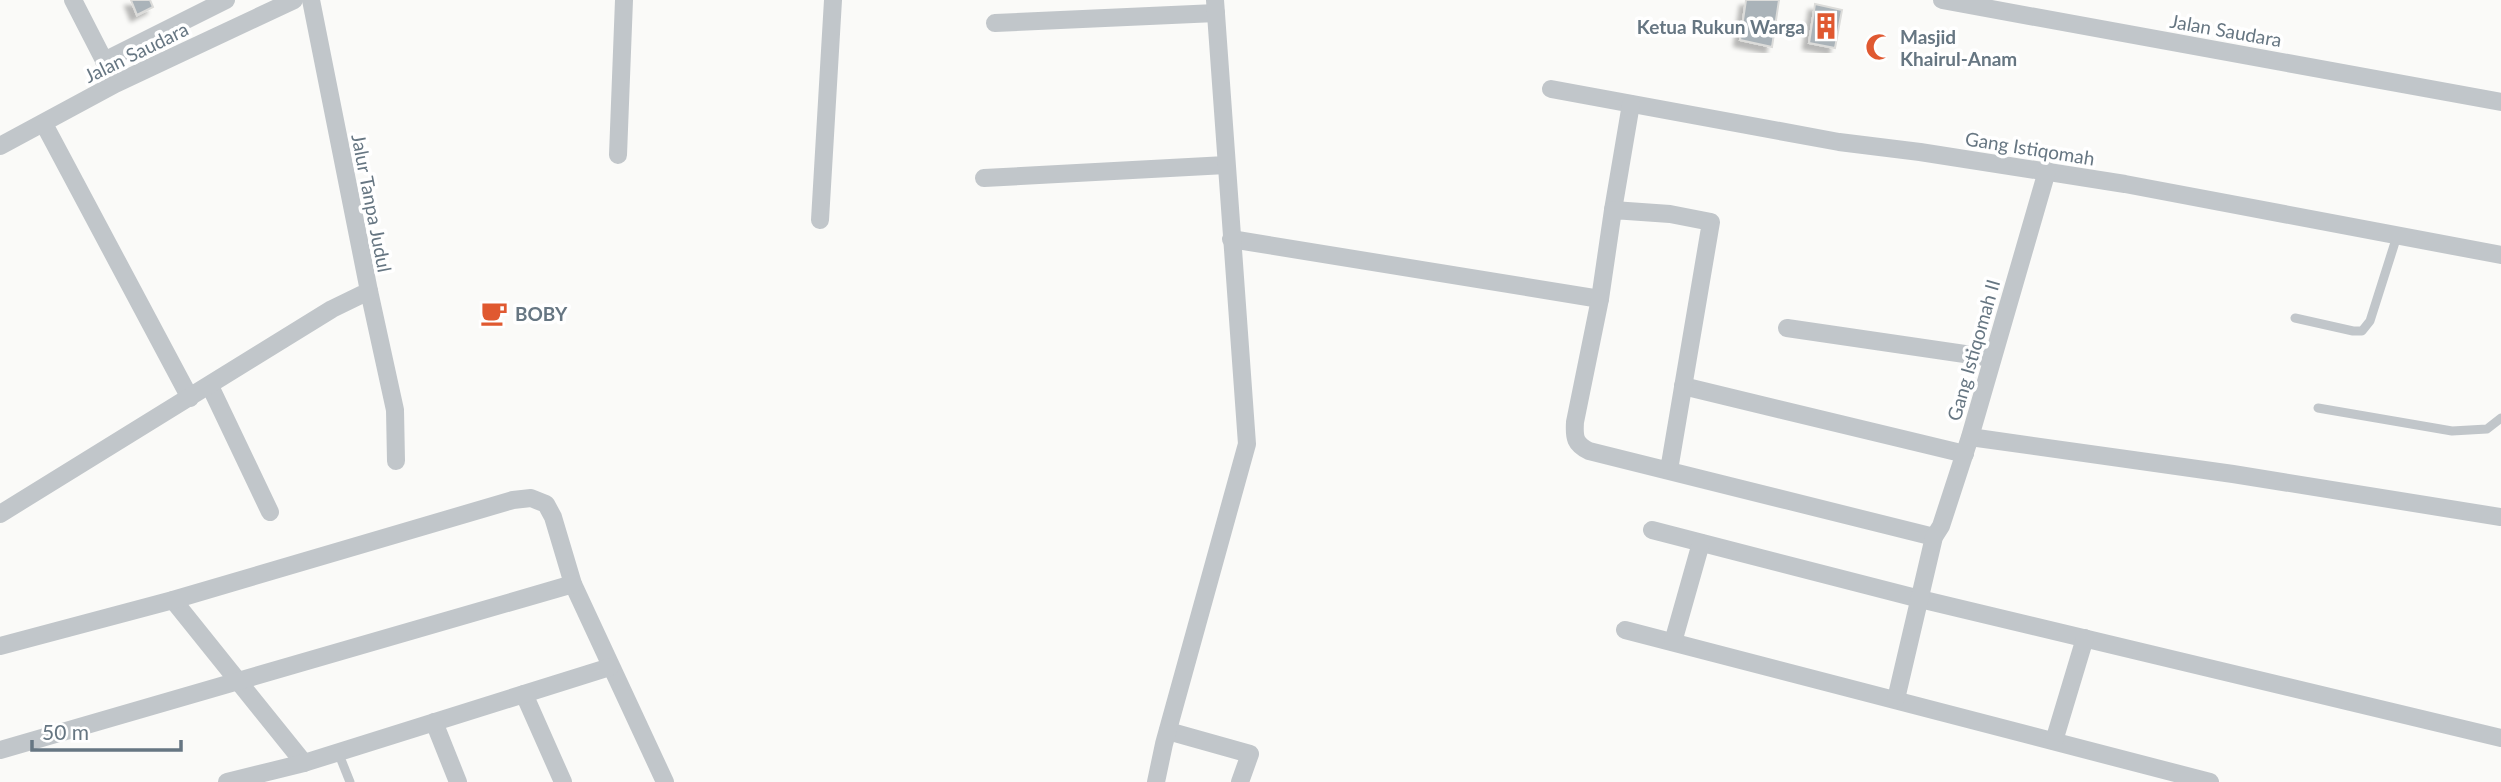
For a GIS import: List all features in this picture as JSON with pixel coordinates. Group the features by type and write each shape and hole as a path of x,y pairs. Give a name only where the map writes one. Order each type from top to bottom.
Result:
{"street":[{"path":"74,0 116,84"},
{"path":"104,61 226,0"},
{"name":"Jalan Saudara","path":"3,139 44,124 116,84 294,0"},
{"name":"Jalur Tanpa Judul","path":"0,514 332,309 369,291 311,0"},
{"path":"618,155 624,0"},
{"path":"820,220 833,0"},
{"name":"Jalan Saudara","path":"1942,0 2501,102"},
{"path":"995,23 1215,6 1247,444 1156,782"},
{"name":"Gang Istiqomah","path":"1551,89 1839,142 2047,171 2501,255"},
{"path":"1631,104 1612,210 1600,299 1574,437 1579,446 1589,451 1934,537"},
{"path":"44,124 190,398"},
{"path":"984,178 1226,165"},
{"name":"Gang Istiqomah II","path":"1896,699 1934,537 1941,526 1968,445 2047,171"},
{"path":"1612,210 1670,214 1711,222 1669,470"},
{"path":"1231,239 1600,299"},
{"path":"369,291 395,410 397,461"},
{"path":"1787,328 1993,358"},
{"path":"210,386 270,512"},
{"path":"1684,386 1968,445 2233,474 2501,517"},
{"path":"0,646 173,600 513,500 531,498 545,504 553,517 573,584 665,782"},
{"path":"1652,530 1920,599 2501,738"},
{"path":"1673,642 1701,543"},
{"path":"0,750 573,584"},
{"path":"173,600 304,763"},
{"path":"1625,630 2210,782"},
{"path":"2054,741 2085,638"},
{"path":"227,782 256,778 610,667"},
{"path":"524,694 563,782"},
{"path":"434,722 458,782"},
{"path":"1168,731 1250,754 1240,782"}],"lane":[{"path":"2295,318 2353,331 2362,331 2367,327 2396,236"},
{"path":"2318,408 2452,431 2487,429 2501,418"},
{"path":"338,752 350,782"}],"building":[{"path":"131,0 150,0 153,7 137,15"},
{"path":"1746,0 1779,0 1772,47 1740,40"},
{"name":"Ketua Rukun Warga","path":"1815,4 1842,10 1835,48 1809,43"}],"place":[{"name":"Ketua Rukun Warga","path":"1826,26"},
{"name":"Masjid Khairul-Anam","path":"1879,47"},
{"name":"BOBY","path":"494,313"}]}
